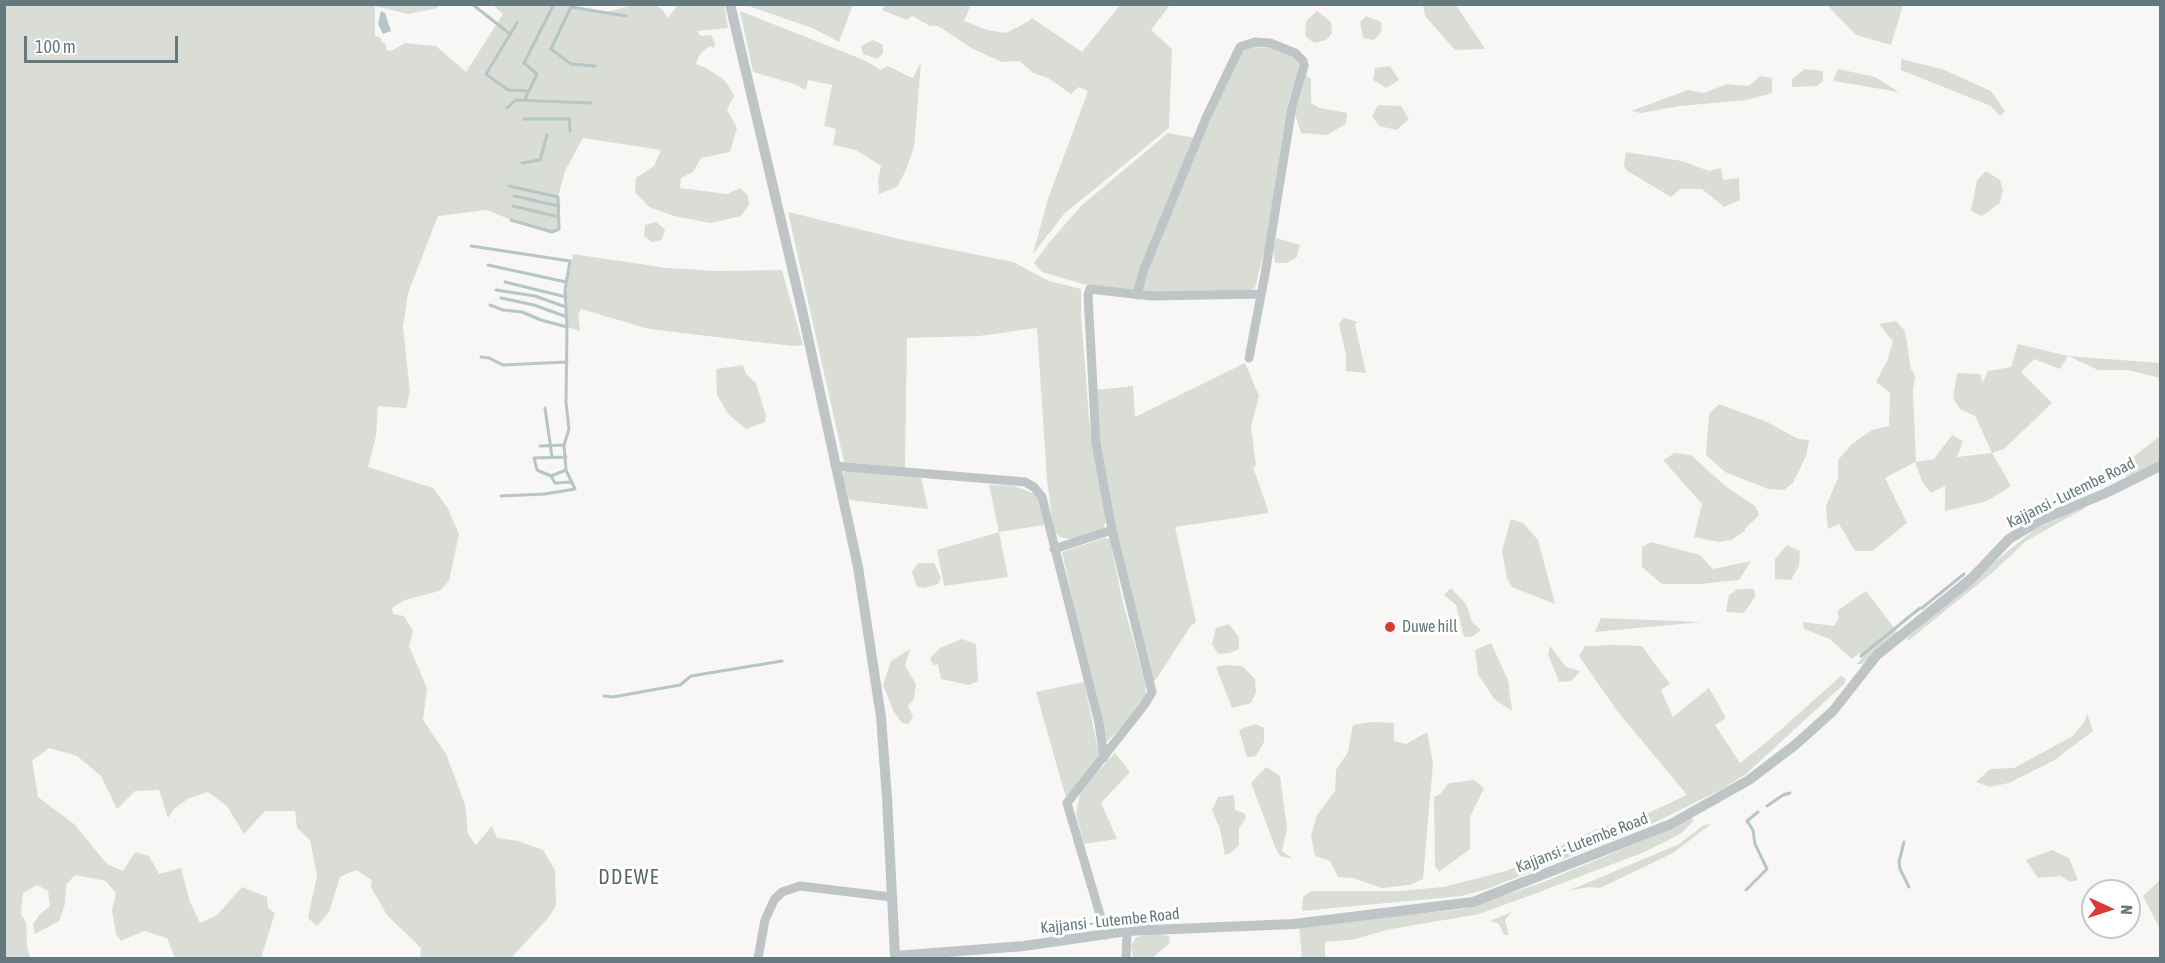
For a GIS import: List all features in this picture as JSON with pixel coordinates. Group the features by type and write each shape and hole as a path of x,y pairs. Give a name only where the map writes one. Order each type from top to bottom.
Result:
{"street":[{"path":"730,4 802,310 858,567 875,677 887,798 895,957"},
{"path":"1137,295 1144,269 1206,118 1240,47 1255,42 1295,52 1303,60 1304,66 1292,107 1249,357"},
{"path":"1106,935 1067,803 1104,758 1152,692 1112,530 1093,414 1088,295 1090,289 1137,295 1202,297 1261,294"},
{"path":"835,466 1025,482 1034,487 1042,497 1099,723 1104,758"},
{"name":"Kajjansi - Lutembe Road","path":"895,957 1024,946 1127,931 1226,925 1294,924 1473,902 1671,824 1749,780 1795,745 1833,711 1876,655 1972,578 2009,539 2041,520 2106,493 2160,466"},
{"path":"1054,549 1112,530"},
{"path":"759,958 765,920 774,900 782,892 800,886 891,897"},
{"path":"1126,958 1127,931"}],"shaded area":[{"path":"5,5 436,5 438,8 408,14 375,6 375,36 381,38 386,44 386,50 391,51 405,43 436,46 466,72 503,14 493,5 565,5 603,13 633,5 655,5 662,9 668,18 678,5 724,5 728,28 697,31 701,36 711,35 715,44 714,48 710,46 700,54 696,64 722,78 728,85 734,96 727,110 737,128 730,152 701,158 693,172 681,178 680,188 727,194 740,188 748,195 749,205 741,216 710,223 674,216 649,207 635,192 636,178 654,166 661,150 583,138 565,171 558,197 559,229 552,232 487,210 438,216 408,293 403,327 410,392 406,408 378,406 376,436 368,467 433,488 447,507 459,534 449,581 439,591 405,600 392,608 393,614 404,616 413,631 409,646 427,688 423,720 446,754 465,805 468,834 476,845 492,826 497,838 518,841 543,850 555,870 556,905 550,916 511,958 420,958 421,948 387,915 371,887 372,880 356,870 340,877 329,912 317,926 308,918 317,875 310,840 297,828 295,811 265,811 244,834 227,806 208,792 189,798 175,808 168,818 159,790 135,791 117,809 101,776 77,756 49,748 32,761 38,797 74,824 107,864 123,871 135,852 149,856 159,874 181,868 190,902 200,923 217,915 242,887 267,897 268,908 275,913 261,958 175,958 167,938 144,931 121,941 116,934 112,910 116,893 106,881 75,875 66,885 65,904 59,921 35,934 33,925 39,915 50,906 48,891 37,885 23,893 21,914 26,923 30,958 5,958"},
{"path":"746,5 853,5 839,42 812,28"},
{"path":"886,5 969,5 964,21 987,30 1006,33 1032,18 1082,52 1120,5 1170,5 1151,30 1172,49 1169,128 1064,214 1033,254 1048,199 1088,91 1079,87 1071,94 1048,78 1033,73 1020,61 1002,62 973,49 938,26 930,26 912,16 906,20 882,10"},
{"path":"1423,5 1456,5 1485,49 1455,50 1425,16"},
{"path":"1827,5 1903,5 1891,45 1856,35"},
{"path":"381,11 385,13 391,31 383,34 378,24"},
{"path":"740,11 864,60 881,70 887,66 913,78 921,62 914,147 897,187 879,194 878,181 881,166 856,150 833,145 836,129 824,126 832,85 808,80 806,90 794,84 753,72"},
{"path":"1317,11 1331,22 1332,33 1326,40 1314,43 1305,36 1306,21"},
{"path":"1366,16 1381,22 1382,31 1374,40 1363,38 1360,22"},
{"path":"873,40 883,45 883,53 877,59 863,54 861,46"},
{"path":"1250,47 1279,48 1298,61 1299,70 1288,102 1265,248 1255,288 1246,292 1141,294 1153,256 1206,127 1241,52"},
{"path":"1901,59 1942,69 1991,91 2005,111 2000,116 1991,106 1901,70"},
{"path":"1390,66 1399,80 1386,88 1373,80 1375,68"},
{"path":"1805,69 1823,71 1823,81 1817,86 1792,87 1792,79"},
{"path":"1838,69 1875,77 1899,92 1833,81"},
{"path":"1306,75 1311,79 1311,103 1320,108 1347,113 1346,124 1326,135 1301,133 1295,114"},
{"path":"1760,76 1772,78 1772,93 1747,100 1680,106 1641,113 1631,111 1688,90 1704,93 1727,84 1749,86"},
{"path":"1378,105 1401,106 1409,119 1397,130 1379,126 1372,116"},
{"path":"1168,133 1195,138 1135,292 1083,284 1042,272 1034,263 1081,206"},
{"path":"1626,152 1682,161 1709,171 1721,168 1723,180 1739,178 1740,200 1724,207 1702,189 1680,189 1671,197 1626,170 1624,165"},
{"path":"1986,171 2000,180 2003,190 2000,203 1982,216 1971,211 1977,180"},
{"path":"788,212 899,239 1013,262 1049,281 1081,289 1089,419 1106,520 1103,530 1070,539 1060,537 1054,532 1047,480 1037,328 979,336 907,338 905,468 844,462"},
{"path":"656,222 665,229 662,240 652,242 644,236 645,225"},
{"path":"1276,238 1300,245 1297,257 1286,263 1275,263 1273,249"},
{"path":"573,254 667,268 717,271 782,270 803,345 792,346 649,329 581,309 578,314 580,331 567,327 565,290"},
{"path":"1344,318 1358,322 1355,324 1366,373 1346,371 1346,355 1339,324"},
{"path":"1896,321 1905,331 1911,369 1915,376 1913,391 1916,462 1934,459 1952,435 1963,441 1957,457 1992,453 2011,486 1987,501 1945,511 1945,486 1931,493 1922,481 1915,462 1885,478 1907,523 1872,551 1855,551 1839,524 1828,529 1826,506 1838,478 1838,460 1852,444 1872,430 1889,426 1890,393 1876,382 1888,359 1893,341 1879,324"},
{"path":"2018,344 2068,356 2060,369 2034,359 2021,372 2052,403 2004,449 1992,453 1975,416 1960,409 1953,398 1957,373 1980,374 1983,382 1988,371 2011,367"},
{"path":"2068,356 2160,363 2160,378 2128,370 2098,370"},
{"path":"1245,363 1259,396 1251,426 1256,466 1253,467 1269,513 1175,527 1196,622 1190,627 1155,681 1152,680 1117,543 1097,427 1095,390 1133,386 1135,417"},
{"path":"743,365 746,374 756,383 766,416 765,422 746,429 728,414 717,395 716,369"},
{"path":"1719,404 1767,422 1798,439 1809,440 1806,456 1793,483 1784,490 1768,489 1725,472 1706,455 1709,414"},
{"path":"2160,436 2160,461 2126,477 2119,468"},
{"path":"1675,453 1691,455 1725,486 1755,506 1759,515 1745,531 1731,540 1718,542 1694,537 1702,504 1663,460"},
{"path":"848,470 921,477 928,509 849,500 843,477 844,472"},
{"path":"989,485 1014,486 1035,494 1040,501 1044,525 999,532"},
{"path":"2083,506 2085,508 2026,541 1992,573 1909,640 1906,639 1994,562 2037,528"},
{"path":"1511,519 1523,523 1538,540 1555,604 1512,587 1507,579 1502,551"},
{"path":"999,532 1008,577 944,586 937,550"},
{"path":"1105,538 1110,539 1122,599 1146,686 1145,698 1105,744 1062,552"},
{"path":"1651,542 1700,555 1713,569 1751,561 1739,580 1700,584 1662,584 1642,567 1642,547"},
{"path":"1787,545 1800,551 1799,566 1791,580 1775,579 1775,559"},
{"path":"918,563 934,563 941,578 938,584 924,588 917,587 912,572"},
{"path":"1451,588 1466,604 1472,622 1481,630 1472,637 1464,637 1456,605 1444,595"},
{"path":"1738,589 1754,589 1755,597 1744,613 1726,612 1729,595"},
{"path":"1866,591 1898,633 1862,664 1857,664 1863,657 1860,653 1852,659 1830,639 1804,629 1803,622 1834,626 1839,618 1837,611"},
{"path":"1601,618 1702,622 1595,632"},
{"path":"1229,624 1239,637 1239,649 1230,653 1218,654 1212,644 1216,628"},
{"path":"962,639 976,644 978,681 969,685 941,679 938,664 933,665 930,658 940,648"},
{"path":"1491,643 1508,680 1512,711 1494,699 1478,674 1475,650"},
{"path":"1550,646 1566,667 1580,671 1571,681 1559,682 1548,654"},
{"path":"1585,646 1642,646 1670,684 1661,690 1673,717 1709,688 1726,718 1715,725 1740,763 1841,676 1845,678 1845,683 1746,774 1724,788 1654,823 1487,889 1461,896 1302,911 1303,897 1311,891 1400,891 1443,887 1506,871 1595,830 1648,813 1687,795 1618,712 1579,656"},
{"path":"910,649 905,666 916,684 914,699 908,706 913,717 909,724 902,723 894,712 883,685 891,661"},
{"path":"1242,666 1255,679 1256,692 1251,703 1232,708 1216,667"},
{"path":"1084,682 1099,754 1094,766 1066,798 1036,692"},
{"path":"2087,713 2093,731 2053,761 2009,783 1989,787 1976,782 1990,769 2014,768 2073,736 2085,721"},
{"path":"1371,722 1394,723 1394,741 1406,744 1427,732 1433,763 1423,879 1409,885 1382,888 1353,878 1338,877 1330,861 1315,856 1311,836 1317,815 1335,791 1336,770 1348,752 1353,725"},
{"path":"1255,724 1264,728 1264,742 1256,756 1247,757 1239,730"},
{"path":"1115,753 1130,772 1101,803 1117,839 1084,844 1076,813 1081,790"},
{"path":"1266,767 1280,776 1287,828 1282,851 1293,859 1280,856 1276,849 1251,783"},
{"path":"1474,780 1484,788 1470,817 1470,849 1439,872 1435,866 1434,797 1440,794 1449,783"},
{"path":"1234,795 1235,810 1244,813 1246,818 1239,828 1239,845 1231,853 1225,855 1220,829 1212,810 1218,797"},
{"path":"1691,818 1694,820 1683,832 1642,853 1479,914 1386,930 1356,939 1325,942 1325,958 1302,958 1299,926 1464,909 1541,883 1664,832"},
{"path":"1711,824 1673,853 1600,888 1589,887 1568,891 1679,844 1704,825"},
{"path":"2052,850 2069,858 2078,880 2070,882 2061,876 2038,878 2026,860"},
{"path":"2160,880 2160,929 2143,896"},
{"path":"1512,912 1505,920 1509,935 1504,935 1499,924 1490,921"},
{"path":"1156,934 1169,936 1170,943 1152,958 1133,958 1131,946 1136,937"}],"waterway":[{"path":"472,4 510,34"},
{"path":"525,99 537,74 524,63 554,4"},
{"path":"595,66 571,64 551,49 571,7 626,16"},
{"path":"517,23 486,74 508,90 529,91"},
{"path":"507,108 516,100 591,103"},
{"path":"524,119 569,119 570,131"},
{"path":"522,163 540,160 547,135"},
{"path":"509,186 558,197 559,229 552,232 511,220"},
{"path":"514,196 559,206"},
{"path":"513,206 559,217"},
{"path":"471,246 570,261 565,290 566,402 569,429 564,445 566,470 575,489 545,494 501,496"},
{"path":"488,265 566,282"},
{"path":"505,282 566,297"},
{"path":"496,290 535,296 566,307"},
{"path":"501,298 534,305 567,317"},
{"path":"490,305 503,310 522,312 567,327"},
{"path":"481,357 503,365 567,362"},
{"path":"545,408 552,457"},
{"path":"540,446 564,445"},
{"path":"566,457 534,458 537,470 551,476 566,470"},
{"path":"551,476 555,483 571,482"},
{"path":"1922,608 1964,574"},
{"path":"1861,656 1920,608"},
{"path":"604,696 613,697 680,685 691,676 782,661"},
{"path":"1767,806 1790,793"},
{"path":"1746,890 1767,869 1755,844 1753,830 1747,821 1758,812"},
{"path":"1904,842 1899,862 1909,887"}],"place":[{"name":"Duwe hill","path":"1390,627"}],"district":[{"name":"DDEWE","path":"629,878"}]}
